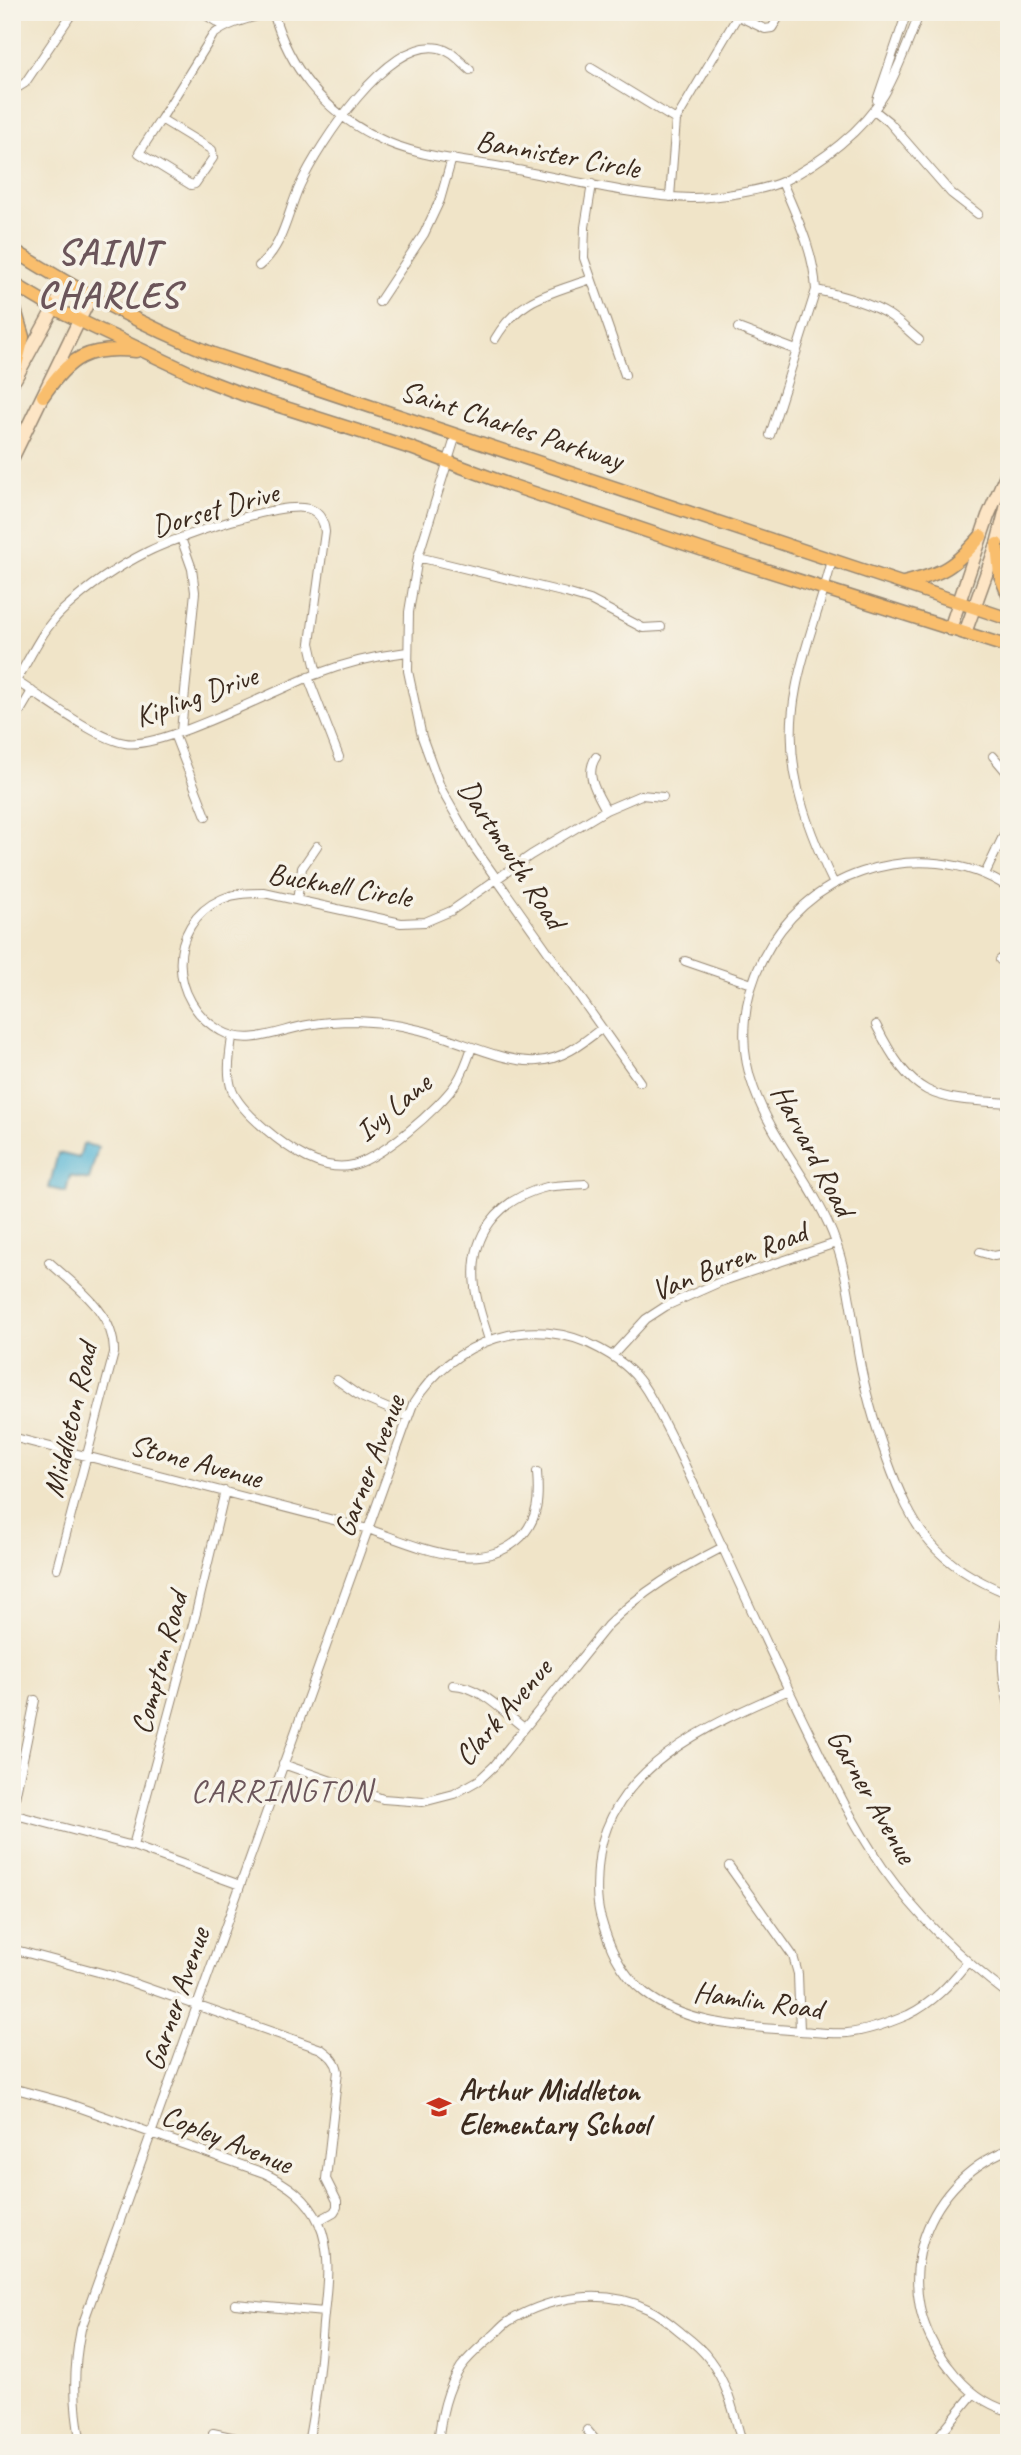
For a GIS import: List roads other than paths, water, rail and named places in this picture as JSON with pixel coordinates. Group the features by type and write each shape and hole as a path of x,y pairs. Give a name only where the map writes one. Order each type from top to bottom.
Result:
{"main road":[{"name":"Saint Charles Parkway","path":"12,249 68,284 163,333 213,354 1009,620"},
{"name":"Saint Charles Parkway","path":"12,283 54,308 203,379 242,394 1009,648"},
{"path":"12,299 23,337 12,383"},
{"path":"43,396 61,371 81,356 112,349 146,352"},
{"path":"900,583 949,568 962,558 981,536"},
{"path":"998,544 998,567 1009,597"}],"street":[{"path":"12,91 25,83 73,12"},
{"path":"201,12 225,27"},
{"path":"161,119 212,150 213,159 195,184 139,153 213,36 242,16 272,12"},
{"name":"Bannister Circle","path":"272,12 285,45 302,76 324,101 344,117 388,142 405,149 670,197 709,197 782,182 822,157 874,110 884,94 920,12"},
{"path":"670,197 677,120 739,14 765,29 772,28 777,19 774,12"},
{"name":"Bannister Circle","path":"874,110 907,12"},
{"path":"259,266 275,249 301,183 344,117 387,66 407,52 441,48 470,70"},
{"path":"591,68 677,120"},
{"path":"874,110 889,122 951,193 978,214"},
{"path":"379,302 406,263 433,216 452,158"},
{"path":"770,435 816,290 809,249 782,182"},
{"path":"592,184 583,243 584,258 625,375"},
{"path":"495,339 510,317 526,303 591,279"},
{"path":"12,383 68,284"},
{"path":"816,290 880,310 919,340"},
{"path":"12,459 78,318 91,296"},
{"path":"738,328 796,350"},
{"name":"Dartmouth Road","path":"456,435 418,557 409,612 407,652 411,693 418,724 434,774 461,828 640,1082"},
{"path":"950,629 981,536 1009,468"},
{"path":"965,633 998,544 1009,496"},
{"name":"Dorset Drive","path":"14,680 63,610 101,580 146,552 208,528 285,509 303,508 316,512 323,522 325,532 310,643 312,676"},
{"path":"181,538 192,569 195,592 178,733 206,816"},
{"path":"418,557 566,593 590,600 643,628 661,627"},
{"path":"832,560 796,686 790,749 801,808 834,884"},
{"name":"Kipling Drive","path":"14,680 103,736 126,744 143,744 178,733 312,676 375,656 407,652"},
{"path":"312,676 339,757"},
{"path":"12,725 32,691"},
{"path":"993,756 1009,775"},
{"path":"596,757 590,766 590,773 606,810"},
{"name":"Bucknell Circle","path":"232,1037 210,1025 193,1009 182,980 181,958 187,936 201,913 211,905 233,895 264,893 380,919 413,923 433,919 451,911 497,878 606,810 641,795 663,797"},
{"path":"985,874 1009,824"},
{"path":"298,901 302,868 317,846"},
{"name":"Harvard Road","path":"1009,888 985,874 939,863 897,864 850,875 834,884 801,908 767,947 752,984 744,1038 753,1087 770,1122 815,1197 836,1242 851,1295 858,1353 870,1406 908,1513 921,1534 946,1560 984,1584 1009,1594"},
{"path":"1000,960 1009,953"},
{"path":"685,961 752,984"},
{"path":"232,1037 255,1037 324,1023 360,1021 442,1036 472,1047 535,1062 566,1052 602,1028"},
{"path":"876,1026 899,1063 922,1088 947,1098 1009,1103"},
{"name":"Ivy Lane","path":"232,1037 229,1075 238,1101 289,1147 319,1163 340,1166 367,1161 389,1147 456,1083 472,1047"},
{"path":"489,1340 477,1301 474,1272 478,1246 489,1223 504,1206 524,1195 551,1186 585,1184"},
{"name":"Van Buren Road","path":"612,1356 646,1319 666,1306 720,1282 836,1242"},
{"path":"980,1252 994,1255 1009,1253"},
{"name":"Middleton Road","path":"49,1262 104,1315 114,1342 114,1353 57,1568"},
{"name":"Garner Avenue","path":"81,2443 74,2394 74,2371 81,2329 408,1417 419,1394 444,1367 489,1340 514,1333 553,1332 581,1339 628,1368 650,1394 676,1444 789,1690 842,1799 870,1847 906,1898 967,1963 1009,1996"},
{"path":"337,1380 361,1397 408,1417"},
{"name":"Stone Avenue","path":"12,1437 368,1529 454,1555 483,1556 517,1541 534,1519 539,1502 537,1472"},
{"name":"Compton Road","path":"133,1846 196,1613 225,1491"},
{"name":"Clark Avenue","path":"283,1764 383,1799 423,1802 454,1794 478,1780 494,1766 523,1727 627,1606 664,1579 723,1547"},
{"path":"1009,1605 1003,1649 1003,1678 1009,1705"},
{"path":"453,1685 470,1687 523,1727"},
{"name":"Hamlin Road","path":"789,1690 715,1723 684,1742 641,1777 622,1798 610,1817 602,1840 597,1885 598,1908 606,1936 624,1971 644,1992 677,2012 702,2021 826,2034 849,2033 894,2021 911,2013 937,1996 967,1963"},
{"path":"35,1700 12,1813 133,1846 240,1885"},
{"path":"729,1866 793,1956 799,1982 800,2031"},
{"path":"12,1949 113,1976 197,2004 321,2049 335,2061 338,2071 326,2179 337,2201 337,2207 334,2212 318,2221"},
{"name":"Copley Avenue","path":"12,2088 60,2101 153,2133 276,2179 300,2195 318,2221 327,2257 317,2398 308,2443"},
{"path":"1009,2149 974,2166 948,2191 932,2218 920,2252 919,2296 926,2327 944,2361 962,2383 991,2404 1009,2411"},
{"path":"438,2443 442,2413 449,2390 475,2350 506,2323 520,2316 554,2302 596,2296 618,2298 646,2307 691,2339 708,2357 722,2378 731,2400 742,2443"},
{"path":"235,2304 324,2312"},
{"path":"933,2443 975,2393"},
{"path":"587,2430 598,2443"},
{"path":"213,2432 258,2443"}],"water":[{"path":"83,1144 98,1147 89,1180 70,1176 66,1192 49,1188 58,1153 79,1158"}],"place":[{"name":"Arthur Middleton Elementary School","path":"439,2107"}],"district":[{"name":"SAINT CHARLES","path":"109,272"},
{"name":"CARRINGTON","path":"282,1790"}]}
